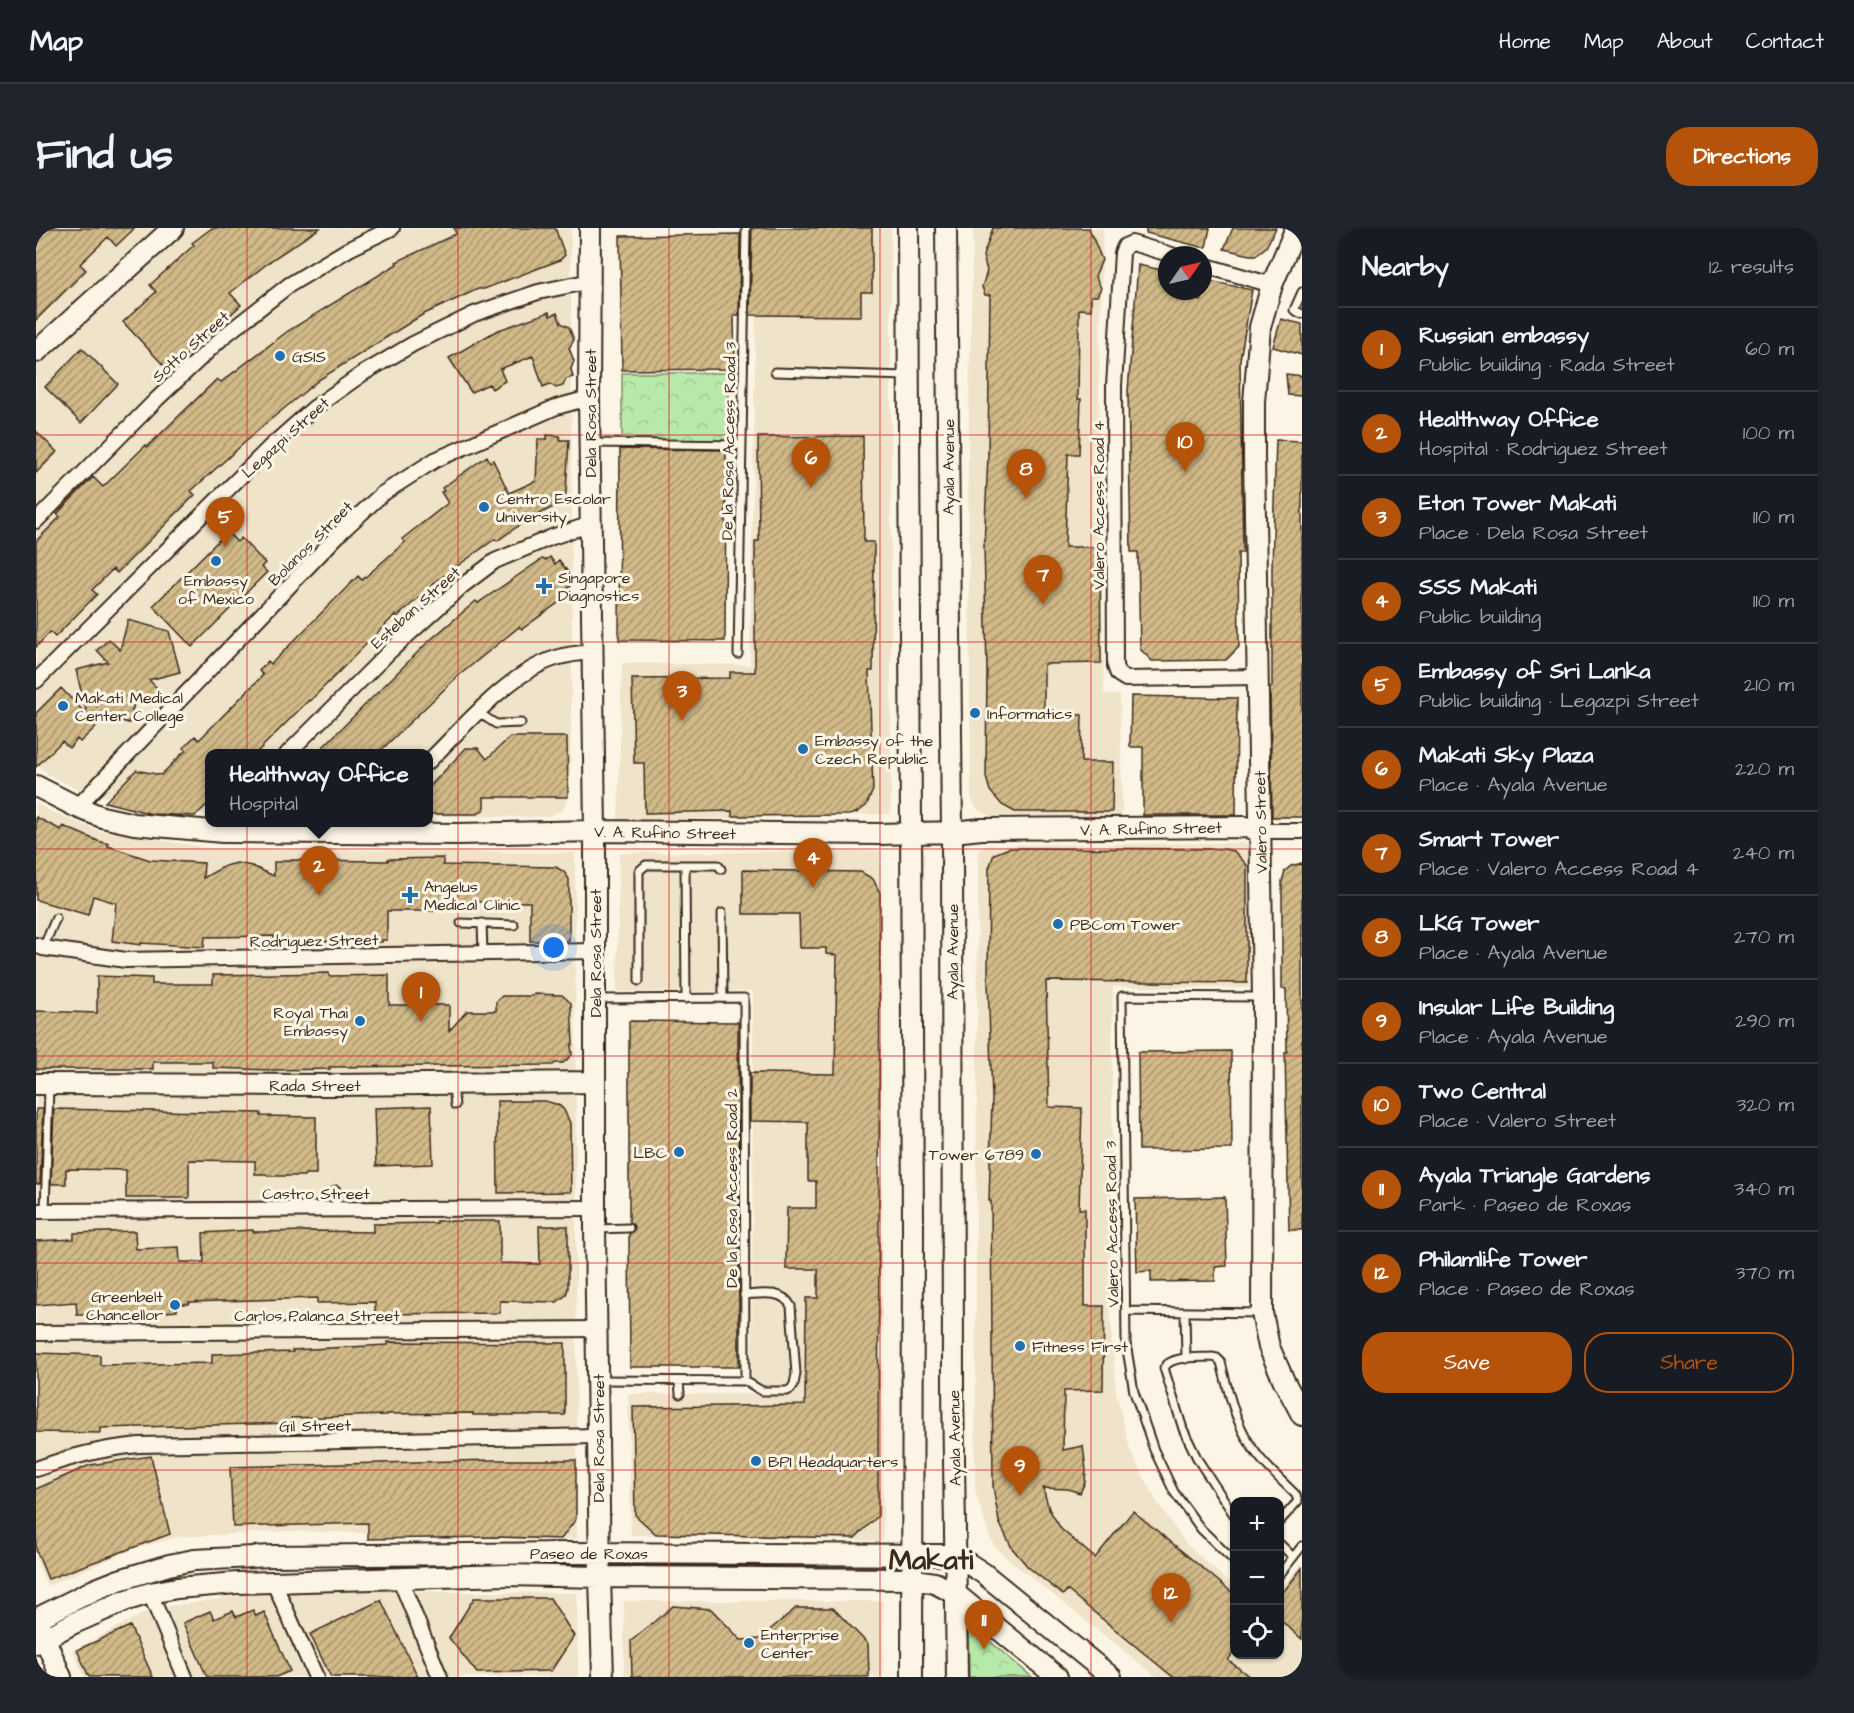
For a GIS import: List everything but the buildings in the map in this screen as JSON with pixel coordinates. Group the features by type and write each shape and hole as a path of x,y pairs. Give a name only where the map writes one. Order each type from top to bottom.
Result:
{"main road":[{"path":"36,352 173,228"},
{"name":"Dela Rosa Street","path":"590,228 589,398 595,831 596,1229 603,1677"},
{"path":"908,228 913,1214 912,1677"},
{"name":"Ayala Avenue","path":"946,228 957,1677"},
{"name":"Valero Street","path":"1296,228 1272,285 1260,327 1254,402 1263,997 1262,1313 1269,1347 1302,1415"},
{"name":"V. A. Rufino Street","path":"36,786 102,817 134,824 205,826"},
{"name":"V. A. Rufino Street","path":"224,827 910,833 982,829 1246,827 1260,831"},
{"name":"Rada Street","path":"42,1084 335,1088 595,1082"},
{"name":"Paseo de Roxas","path":"36,1618 84,1594 119,1580 194,1560 272,1556 600,1553 955,1555"},
{"path":"955,1555 983,1573 1111,1677"},
{"name":"Paseo de Roxas","path":"40,1641 124,1601 150,1593 203,1586 273,1581 507,1575 912,1579 935,1583 956,1594 1057,1677"},
{"path":"36,1618 40,1641 61,1677"}],"street":[{"name":"Sotto Street","path":"36,520 157,399 233,329 290,285 349,249 392,228"},
{"name":"Valero Access Road 4","path":"1158,251 1132,243 1125,246 1122,252 1114,386 1115,666 1118,674 1126,679 1257,676"},
{"path":"1212,268 1272,285"},
{"name":"Legazpi Street","path":"36,681 270,447 314,408 362,374 413,344 474,314 538,292 591,281"},
{"name":"Bolanos Street","path":"77,807 342,531 382,494 435,460 556,407 589,398"},
{"name":"Esteban Street","path":"291,749 390,651 470,579 495,561 552,537 591,524"},
{"path":"433,758 497,695 524,673 555,658 592,652"},
{"name":"V. A. Rufino Street","path":"1260,831 1302,831"},
{"name":"Rodriguez Street","path":"39,946 126,960 594,951"},
{"name":"Castro Street","path":"40,1211 596,1208"},
{"name":"Carlos Palanca Street","path":"36,1333 598,1329"},
{"name":"Gil Street","path":"36,1469 72,1456 105,1448 139,1445 598,1436"},
{"path":"399,1577 440,1677"},
{"path":"273,1581 316,1677"},
{"path":"150,1593 184,1677"}],"lane":[{"name":"De la Rosa Access Road 3","path":"738,654 746,228"},
{"path":"1302,292 1294,310 1302,314"},
{"path":"775,372 909,376"},
{"path":"590,443 742,445"},
{"path":"478,713 496,724 521,723"},
{"path":"639,981 639,871 646,865 718,865 721,869"},
{"path":"685,866 686,999"},
{"path":"722,913 723,998"},
{"path":"39,946 56,918"},
{"path":"461,923 514,925"},
{"path":"482,923 483,953"},
{"name":"Valero Access Road 3","path":"1230,1557 1201,1529 1174,1492 1154,1450 1134,1392 1126,1343 1122,996 1263,997"},
{"name":"De la Rosa Access Road 2","path":"594,999 744,998 745,1381"},
{"path":"40,1211 42,1084"},
{"path":"452,1084 455,1105"},
{"path":"336,1190 336,1209"},
{"path":"596,1229 629,1228"},
{"path":"598,1380 745,1381 762,1392 791,1389 796,1374 791,1306 788,1300 778,1294 744,1295"},
{"path":"1126,1311 1262,1313"},
{"path":"1185,1312 1186,1359"},
{"path":"1230,1509 1198,1460 1183,1429 1164,1368 1172,1361 1212,1357 1221,1362 1232,1406 1244,1432 1259,1457 1296,1496 1298,1501 1284,1517"},
{"path":"679,1381 680,1394"},
{"path":"1284,1569 1302,1546"},
{"path":"1284,1548 1293,1557"}],"shaded area":[{"path":"36,228 571,228 572,651 570,792 563,810 546,817 433,816 433,749 205,749 205,814 85,793 49,775 36,764"},
{"path":"757,228 891,228 891,814 618,821 622,663 750,665"},
{"path":"973,228 1103,228 1099,387 1104,694 1120,695 1122,816 990,816 978,810 971,799 968,457"},
{"path":"36,803 99,831 210,848 575,853 577,1539 289,1531 177,1537 133,1549 47,1586 36,1560"},
{"path":"1251,843 1249,988 1113,987 1110,1312 1116,1392 1130,1450 1157,1502 1186,1544 1230,1583 1230,1659 1284,1659 1284,1585 1302,1563 1302,1677 1157,1677 1004,1556 989,1535 975,1490 978,857 980,849 991,845"},
{"path":"880,851 883,1541 631,1535 628,1394 752,1394 753,991 617,992 619,853"},
{"path":"278,1590 577,1593 578,1677 84,1677 73,1650 152,1609"},
{"name":"Enterprise Center","path":"624,1601 883,1601 883,1677 624,1677"}],"green space":[{"path":"622,373 729,373 729,443 622,442"},
{"path":"968,1623 1032,1677 969,1677"}],"place":[{"name":"GSIS","path":"280,356"},
{"name":"Two Central","path":"1185,472"},
{"name":"Makati Sky Plaza","path":"811,488"},
{"name":"LKG Tower","path":"1026,499"},
{"name":"Centro Escolar University","path":"484,507"},
{"name":"Embassy of Sri Lanka","path":"225,547"},
{"name":"Embassy of Mexico","path":"216,561"},
{"name":"Singapore Diagnostics","path":"544,586"},
{"name":"Smart Tower","path":"1043,605"},
{"name":"Makati Medical Center College","path":"63,706"},
{"name":"Informatics","path":"975,713"},
{"name":"Eton Tower Makati","path":"682,721"},
{"name":"Embassy of the Czech Republic","path":"803,749"},
{"name":"SSS Makati","path":"813,888"},
{"name":"Angelus Medical Clinic","path":"410,895"},
{"name":"Healthway Office","path":"319,896"},
{"name":"PBCom Tower","path":"1058,924"},
{"name":"Royal Thai Embassy","path":"360,1021"},
{"name":"Russian embassy","path":"421,1022"},
{"name":"LBC","path":"679,1152"},
{"name":"Tower 6789","path":"1036,1154"},
{"name":"Greenbelt Chancellor","path":"175,1305"},
{"name":"Fitness First","path":"1020,1346"},
{"name":"BPI Headquarters","path":"756,1461"},
{"name":"Insular Life Building","path":"1020,1496"},
{"name":"Philamlife Tower","path":"1171,1623"},
{"name":"Enterprise Center","path":"749,1643"},
{"name":"Ayala Triangle Gardens","path":"984,1650"}],"district":[{"name":"Makati","path":"931,1559"}]}
